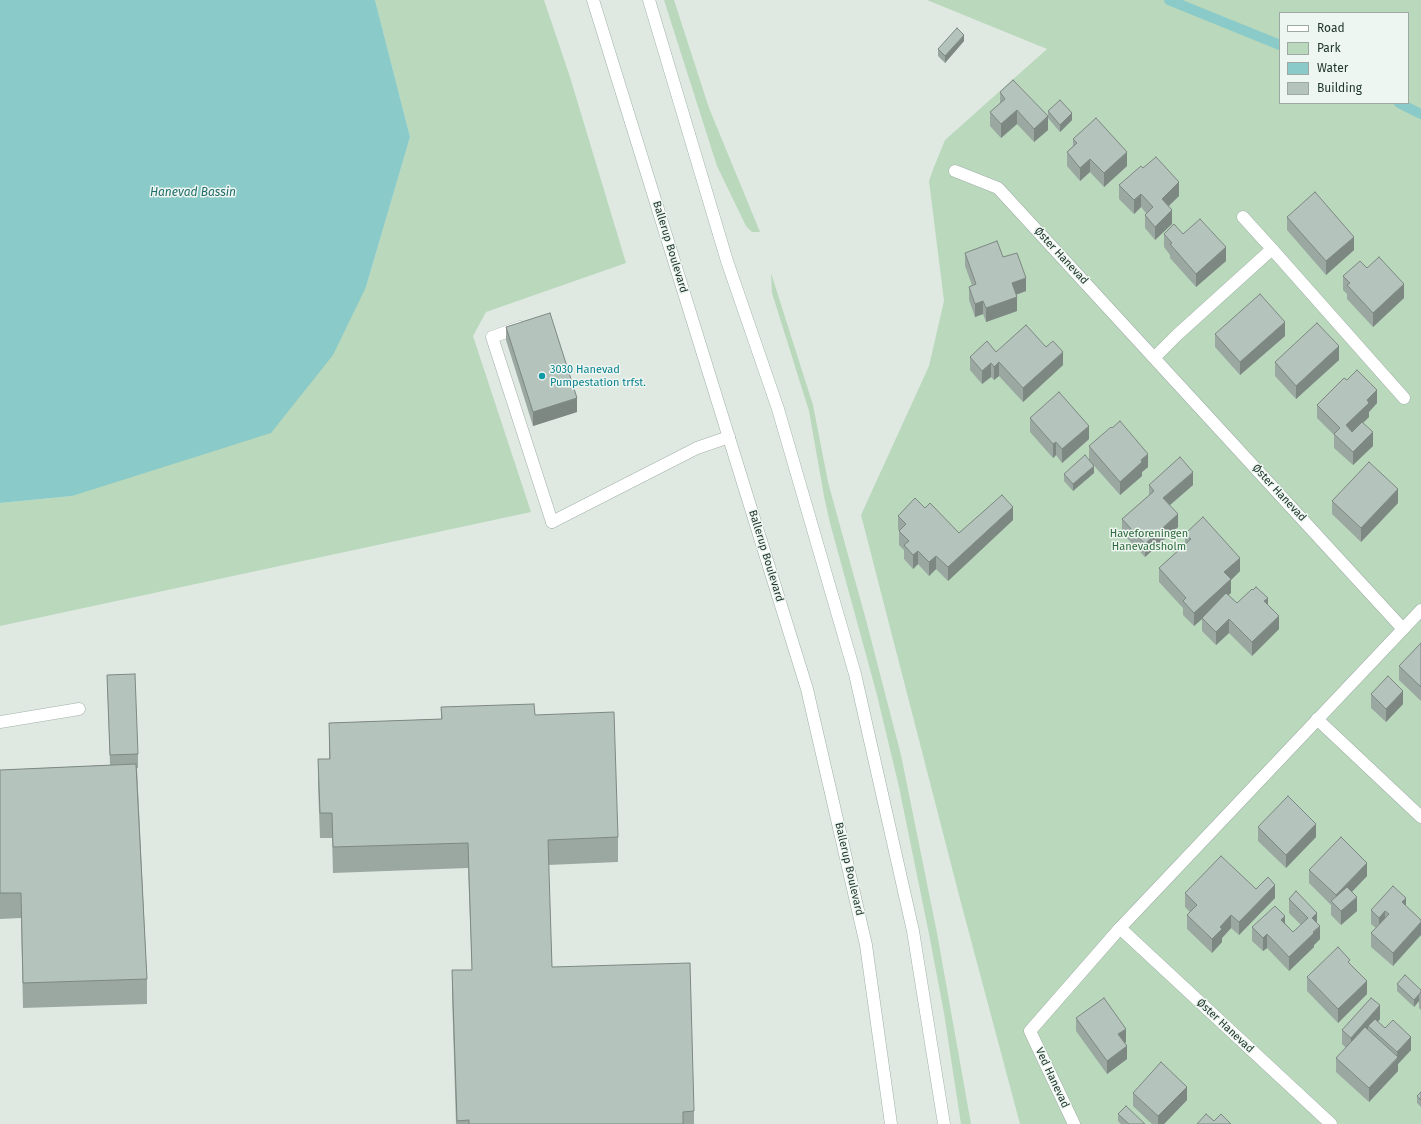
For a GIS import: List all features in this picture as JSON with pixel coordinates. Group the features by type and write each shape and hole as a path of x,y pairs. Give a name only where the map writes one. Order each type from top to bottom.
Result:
{"street":[{"name":"Ballerup Boulevard","path":"593,0 808,689 866,945 891,1124"},
{"path":"649,0 726,261 778,409 855,674 914,931 944,1124"},
{"name":"Øster Hanevad","path":"955,171 998,188 1403,629"},
{"path":"1243,217 1404,398"},
{"path":"1154,358 1177,335 1272,249"},
{"path":"533,322 492,337 552,522 697,448 729,437"},
{"path":"1120,928 1421,610"},
{"path":"0,722 79,709"},
{"path":"1317,719 1421,817"},
{"name":"Øster Hanevad","path":"1120,928 1331,1124"},
{"name":"Ved Hanevad","path":"1074,1124 1030,1031 1120,928"}],"green space":[{"path":"375,0 544,0 570,77 626,263 486,312 473,336 531,512 0,626 0,503 72,496 366,287 410,137"},
{"path":"664,0 674,0 709,108 760,232 752,232 746,226 717,166"},
{"name":"Haveforeningen Hanevadsholm","path":"927,0 1421,0 1421,1124 1020,1124 960,899 861,515 929,366 944,301 929,181 945,140 1047,49"},
{"path":"771,273 813,405 828,482 901,755 937,933 971,1124 961,1124 944,1013 899,787 877,695 830,523 809,411 772,293"}],"water":[{"name":"Hanevad Bassin","path":"0,0 375,0 410,137 366,287 333,355 271,433 72,496 0,503"}],"building":[{"path":"957,28 964,35 945,56 938,49"},
{"path":"1013,80 1048,116 1034,129 1017,110 1001,124 990,112 1005,99 1000,92"},
{"path":"1060,100 1072,113 1060,125 1048,111"},
{"path":"1096,118 1127,152 1104,173 1090,159 1080,168 1067,152 1077,143 1073,139"},
{"path":"1156,157 1179,182 1162,199 1172,210 1155,227 1145,215 1153,207 1141,194 1134,200 1119,185 1141,166 1143,168"},
{"path":"1315,192 1354,237 1326,261 1287,217"},
{"path":"1200,219 1226,247 1196,274 1170,244 1172,243 1164,234 1174,224 1183,234"},
{"path":"997,241 1003,257 1017,253 1026,278 1012,283 1017,297 986,308 983,301 975,304 969,287 976,284 965,253"},
{"path":"1379,257 1404,284 1373,313 1347,285 1350,283 1343,276 1360,261 1367,268"},
{"path":"1260,294 1285,322 1240,362 1215,334"},
{"name":"3030 Hanevad Pumpestation trfst.","path":"550,313 577,398 533,412 506,327"},
{"path":"1317,323 1339,346 1296,386 1275,362"},
{"path":"1026,325 1046,347 1053,341 1063,352 1023,388 999,362 994,367 991,363 982,371 970,357 987,341 996,352"},
{"path":"1357,370 1377,390 1367,400 1369,403 1346,425 1352,432 1362,422 1373,432 1353,452 1334,434 1340,428 1317,405 1344,378 1347,380"},
{"path":"1059,392 1089,426 1062,449 1056,442 1053,444 1030,418"},
{"path":"1120,421 1148,454 1141,460 1142,462 1120,482 1089,446"},
{"path":"1085,455 1094,466 1073,484 1064,474"},
{"path":"1180,457 1193,472 1163,498 1178,514 1145,544 1122,519 1154,491 1149,485"},
{"path":"1369,462 1398,489 1361,528 1332,501"},
{"path":"1002,495 1013,507 948,567 936,556 929,562 918,551 913,555 904,545 909,541 899,531 906,524 898,516 915,498 925,508 930,503 959,533"},
{"path":"1203,517 1240,558 1224,572 1231,579 1194,613 1183,601 1186,598 1159,568 1191,539 1185,534"},
{"path":"1256,587 1268,598 1264,601 1279,616 1252,642 1229,619 1216,632 1202,618 1226,593 1237,603"},
{"path":"1421,643 1421,687 1399,666"},
{"path":"135,674 138,754 110,755 107,675"},
{"path":"1388,676 1403,691 1386,709 1371,694"},
{"path":"534,704 535,715 614,712 618,837 548,840 552,967 690,963 694,1111 683,1112 683,1124 469,1124 469,1120 457,1121 452,970 472,970 468,843 333,847 332,813 320,813 318,759 330,759 329,723 442,719 441,707"},
{"path":"136,764 147,979 23,983 21,893 0,893 0,770"},
{"path":"1288,796 1316,824 1286,855 1258,827"},
{"path":"1341,837 1367,863 1336,895 1309,870"},
{"path":"1221,856 1256,889 1268,877 1275,885 1239,922 1231,915 1220,927 1222,929 1212,939 1187,915 1197,905 1185,893"},
{"path":"1393,886 1406,898 1402,902 1421,920 1421,922 1393,953 1371,933 1389,914 1385,911 1379,918 1371,910"},
{"path":"1347,887 1357,897 1341,911 1331,901"},
{"path":"1296,891 1317,913 1312,918 1320,926 1289,957 1267,934 1263,938 1252,927 1275,906 1285,916 1281,920 1293,932 1308,918 1289,899"},
{"path":"1338,947 1350,960 1348,962 1367,981 1338,1009 1307,977"},
{"path":"1405,975 1421,990 1414,1000 1397,984"},
{"path":"1104,998 1126,1029 1118,1034 1127,1046 1107,1061 1076,1018"},
{"path":"1371,998 1380,1005 1351,1038 1342,1030"},
{"path":"1375,1019 1385,1028 1393,1020 1411,1037 1397,1052 1368,1026"},
{"path":"1365,1027 1398,1057 1369,1088 1336,1058"},
{"path":"1161,1062 1187,1087 1158,1116 1133,1093"},
{"path":"1421,1092 1421,1100 1417,1096"},
{"path":"1126,1106 1145,1124 1129,1124 1118,1114"},
{"path":"1206,1114 1214,1121 1221,1114 1231,1124 1197,1124"}],"waterway":[{"path":"1169,0 1279,45"},
{"path":"1401,104 1421,114"}],"place":[{"name":"3030 Hanevad Pumpestation trfst.","path":"542,376"}]}
